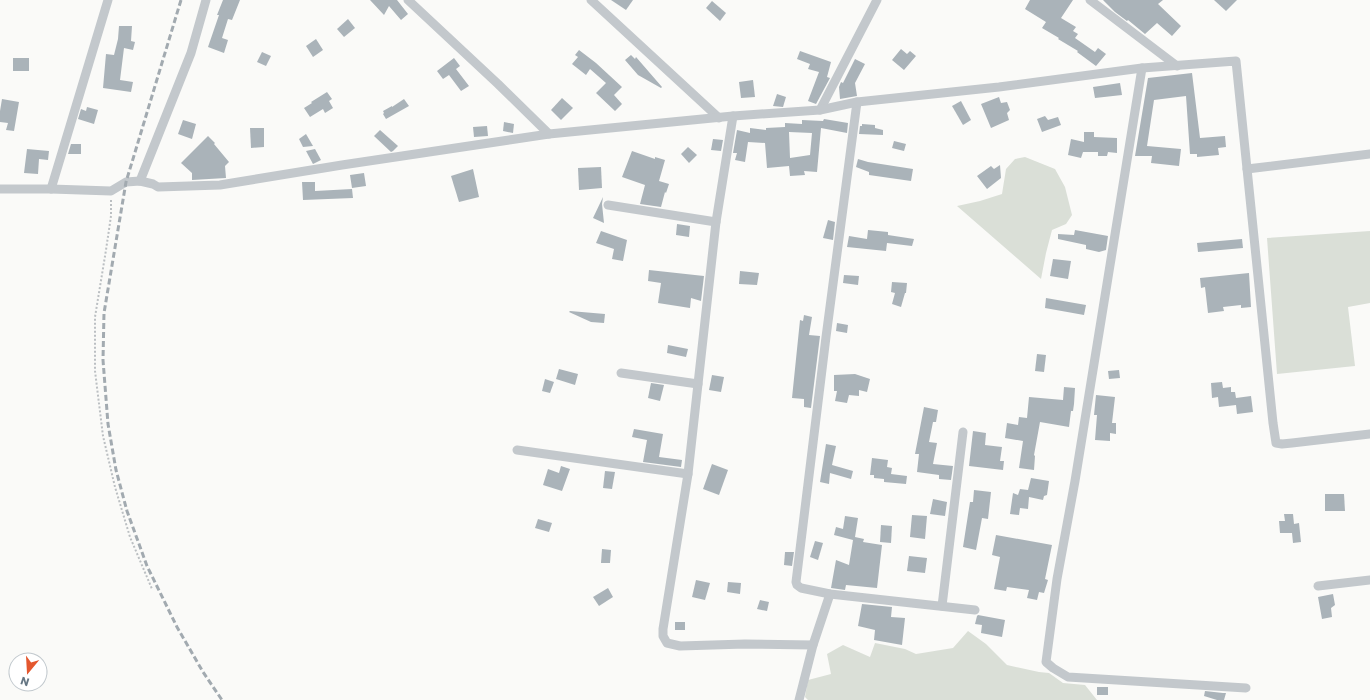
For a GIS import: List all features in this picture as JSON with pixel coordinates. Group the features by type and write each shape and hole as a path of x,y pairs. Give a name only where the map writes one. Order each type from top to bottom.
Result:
{"street":[{"path":"51,189 108,0"},
{"path":"140,181 191,54 206,0"},
{"path":"408,0 498,84 548,134"},
{"path":"591,0 719,118"},
{"path":"1090,0 1177,66"},
{"path":"820,110 873,1"},
{"path":"0,189 111,191 126,182 140,181 158,187 220,185 548,134 733,116 820,110 857,102 999,87 1142,68 1236,61 1276,443 1282,444 1370,434"},
{"path":"1142,68 1075,481 1057,579 1046,662 1068,677 1246,688"},
{"path":"857,102 796,577 797,585 801,588 830,594 975,610"},
{"path":"733,116 716,222 688,474 663,636 668,643 680,646 744,644 813,645"},
{"path":"1247,169 1370,154"},
{"path":"608,205 716,222"},
{"path":"621,373 698,384"},
{"path":"942,606 963,432"},
{"path":"517,450 688,474"},
{"path":"1318,586 1370,580"},
{"path":"798,700 813,645 830,594"}],"path":[{"path":"111,191 111,216 95,317 95,371 103,436 115,487 130,537 152,590"}],"shaded area":[{"path":"1025,157 1055,169 1065,187 1072,215 1066,224 1052,230 1041,279 957,206 1002,194 1006,169 1015,159"},
{"path":"1370,231 1370,303 1348,307 1355,366 1277,374 1267,238"},
{"path":"968,631 986,644 1007,665 1049,673 1063,683 1085,685 1097,700 808,700 805,697 808,680 831,674 827,654 843,645 870,657 875,643 905,649 916,654 953,648"}],"building":[{"path":"223,0 240,0 232,20 228,19 222,38 228,40 224,53 208,47"},
{"path":"370,0 397,0 408,14 401,20 389,6 384,15"},
{"path":"611,0 633,0 626,10"},
{"path":"1030,0 1073,0 1061,18 1076,27 1073,31 1078,34 1075,38 1095,52 1098,48 1106,54 1096,66 1077,52 1078,51 1042,28 1046,22 1025,9"},
{"path":"1103,0 1163,0 1158,4 1181,26 1172,36 1157,23 1145,34 1128,20 1127,21 1115,12"},
{"path":"1214,0 1237,0 1226,11"},
{"path":"712,1 726,13 720,21 706,8"},
{"path":"348,19 355,28 344,37 337,29"},
{"path":"119,26 132,26 131,41 135,42 133,50 124,48 120,80 133,82 131,92 103,88 106,54 114,55 118,39"},
{"path":"316,39 323,50 313,57 306,46"},
{"path":"901,49 907,54 910,51 916,56 904,70 892,60"},
{"path":"579,50 596,63 622,87 614,95 622,104 615,111 596,93 606,83 590,69 586,75 572,64 578,57 575,55"},
{"path":"800,51 831,62 827,77 830,78 816,104 808,101 819,72 808,69 810,64 797,59"},
{"path":"262,52 271,56 266,66 257,62"},
{"path":"631,55 635,59 636,57 662,87 661,88 638,75 625,60"},
{"path":"13,58 29,58 29,71 13,71"},
{"path":"454,58 460,66 456,69 469,86 461,91 449,75 443,79 437,71"},
{"path":"855,59 865,64 855,83 857,96 840,99 839,87 841,82 843,83"},
{"path":"1192,73 1200,138 1225,136 1226,147 1218,148 1219,155 1197,157 1197,154 1190,154 1186,96 1154,100 1147,146 1181,149 1179,166 1151,163 1152,156 1135,156 1148,78"},
{"path":"753,80 755,97 741,98 739,82"},
{"path":"1120,83 1122,95 1095,98 1093,87"},
{"path":"327,92 332,99 329,101 333,108 325,113 323,109 310,117 304,108"},
{"path":"777,94 786,97 783,107 773,106"},
{"path":"999,97 1001,103 1007,102 1010,110 1007,113 1009,120 991,128 981,104"},
{"path":"562,98 573,108 561,120 551,110"},
{"path":"2,99 19,102 14,131 6,130 8,123 0,122"},
{"path":"404,99 409,106 386,119 383,111"},
{"path":"961,101 971,120 963,125 952,106"},
{"path":"87,107 98,110 94,124 78,119 81,109 86,111"},
{"path":"1045,116 1048,120 1058,117 1061,125 1042,132 1037,119"},
{"path":"824,119 848,123 847,133 821,128 817,172 804,171 805,175 790,176 789,166 767,168 765,143 748,142 745,162 735,160 737,153 733,153 737,130 750,133 750,128 766,130 766,128 785,127 785,123 802,124 802,120 823,121","holes":["789,132 812,133 810,155 790,158"]},
{"path":"183,120 196,124 192,139 178,134"},
{"path":"504,122 514,124 513,133 503,131"},
{"path":"862,124 875,125 875,128 883,130 883,135 859,134 860,126 862,126"},
{"path":"487,126 488,136 474,137 473,127"},
{"path":"250,128 264,128 264,147 251,148"},
{"path":"380,130 398,146 393,151 391,152 374,136"},
{"path":"1084,132 1094,132 1094,137 1117,138 1117,153 1108,152 1107,156 1098,156 1098,152 1083,152 1081,158 1068,155 1071,139 1084,142"},
{"path":"306,134 313,146 303,147 299,139"},
{"path":"208,136 229,162 225,166 226,178 192,180 192,173 181,163"},
{"path":"713,139 723,140 721,151 711,150"},
{"path":"894,141 906,144 904,151 892,148"},
{"path":"71,144 81,144 81,154 68,154"},
{"path":"688,147 697,155 689,163 681,154"},
{"path":"27,149 49,151 48,160 39,159 38,174 24,173"},
{"path":"315,149 321,160 313,164 306,151"},
{"path":"632,151 655,159 655,157 665,160 659,181 669,184 661,207 640,204 645,185 622,177"},
{"path":"858,159 913,169 911,181 869,175 869,172 856,167"},
{"path":"1000,165 1001,178 987,189 977,176 991,166 994,169"},
{"path":"601,167 602,188 579,190 578,168"},
{"path":"473,169 479,197 459,202 451,176"},
{"path":"364,173 366,186 352,188 350,175"},
{"path":"302,182 315,182 315,191 352,189 353,198 303,200"},
{"path":"603,197 602,204 604,223 593,218"},
{"path":"828,220 835,222 833,240 823,238"},
{"path":"677,224 690,226 689,237 676,235"},
{"path":"868,230 888,232 888,235 914,239 912,246 887,243 886,251 847,247 849,236 867,239"},
{"path":"1075,230 1108,236 1106,250 1099,252 1086,249 1086,245 1058,239 1058,234 1074,235"},
{"path":"601,231 627,240 623,261 612,259 614,249 596,243"},
{"path":"1242,239 1243,248 1198,252 1197,243"},
{"path":"1053,259 1071,261 1068,279 1050,276"},
{"path":"649,270 704,276 701,301 691,298 690,308 658,303 661,283 648,281"},
{"path":"740,271 759,273 757,285 739,284"},
{"path":"1249,273 1251,307 1241,308 1241,305 1223,307 1224,311 1208,313 1205,287 1201,288 1200,278"},
{"path":"844,275 859,276 858,285 843,283"},
{"path":"892,282 907,283 906,293 901,307 892,304 895,293 891,292"},
{"path":"1046,298 1086,305 1084,315 1045,308"},
{"path":"569,312 605,314 604,323 591,322"},
{"path":"804,315 812,317 809,335 820,336 811,408 804,407 804,399 792,398 800,320 803,321"},
{"path":"837,323 848,325 847,333 836,331"},
{"path":"668,345 688,349 686,357 667,353"},
{"path":"1037,354 1046,355 1044,372 1035,371"},
{"path":"559,369 578,374 575,385 556,379"},
{"path":"1119,370 1120,378 1109,379 1108,371"},
{"path":"855,374 870,379 867,392 859,390 859,396 849,395 847,403 835,401 837,391 834,391 834,375"},
{"path":"712,375 724,377 721,392 709,390"},
{"path":"545,379 554,382 550,393 542,391"},
{"path":"1222,382 1223,388 1231,387 1231,392 1235,392 1236,398 1251,396 1253,412 1237,414 1236,405 1219,407 1218,397 1212,398 1211,383"},
{"path":"651,383 664,385 660,401 648,398"},
{"path":"1064,387 1075,388 1073,411 1071,411 1069,427 1040,422 1034,455 1034,470 1019,468 1023,441 1005,438 1007,423 1018,425 1019,417 1027,418 1029,397 1063,400"},
{"path":"1096,395 1115,397 1112,423 1116,423 1116,434 1110,433 1110,441 1095,440 1097,415 1094,415"},
{"path":"924,407 938,410 936,422 933,422 929,442 937,443 933,464 953,466 951,480 939,479 939,475 917,472 919,454 915,454"},
{"path":"634,429 663,434 659,457 682,460 681,467 643,462 647,440 632,437"},
{"path":"973,431 986,433 985,445 1002,447 1000,461 1004,461 1003,470 969,466"},
{"path":"826,444 836,446 832,465 853,471 851,479 830,473 829,484 820,482"},
{"path":"872,458 888,460 887,467 892,468 891,474 907,476 906,484 884,482 884,479 874,478 874,475 870,475"},
{"path":"712,464 728,470 719,495 703,489"},
{"path":"561,466 570,469 562,491 543,485 548,469 559,473"},
{"path":"605,471 615,472 612,489 603,488"},
{"path":"1031,478 1049,481 1047,495 1044,496 1043,500 1029,497 1028,509 1020,508 1019,515 1010,514 1013,493 1018,495 1020,489 1028,490"},
{"path":"974,490 991,492 988,519 982,518 976,550 963,547 970,502 973,502"},
{"path":"1325,494 1344,494 1345,511 1325,511"},
{"path":"933,499 947,502 945,516 930,514"},
{"path":"1284,514 1293,514 1294,524 1299,523 1301,542 1293,543 1292,533 1280,533 1279,521 1285,521"},
{"path":"912,515 927,516 925,539 910,537"},
{"path":"845,516 858,518 855,537 864,539 863,542 882,545 877,588 846,585 845,590 831,588 836,560 849,565 853,540 834,535 836,527 843,529"},
{"path":"538,519 552,523 549,532 535,528"},
{"path":"881,525 892,526 891,543 880,542"},
{"path":"996,535 1052,545 1045,579 1048,580 1044,593 1039,592 1037,600 1027,598 1029,590 1007,587 1006,591 994,589 1000,557 992,555"},
{"path":"815,541 823,543 818,560 810,557"},
{"path":"602,549 611,550 610,563 601,563"},
{"path":"785,552 794,552 792,566 784,565"},
{"path":"909,556 927,558 925,573 907,571"},
{"path":"696,580 710,583 705,600 692,597"},
{"path":"728,582 741,583 740,594 727,592"},
{"path":"608,588 613,597 599,606 593,597"},
{"path":"1333,594 1335,605 1331,608 1332,617 1322,619 1318,597"},
{"path":"760,600 769,602 767,611 757,609"},
{"path":"862,604 892,607 891,617 905,618 902,645 874,640 875,630 858,626"},
{"path":"978,615 1005,620 1002,637 981,633 982,625 975,624"},
{"path":"675,622 685,622 685,630 675,630"},
{"path":"1097,687 1108,687 1108,695 1097,695"},
{"path":"1205,691 1226,693 1224,700 1217,700 1204,696"}],"railway":[{"path":"181,0 126,182 104,313 103,360 108,424 116,470 127,511 147,566 177,627 203,672 222,700"}]}
